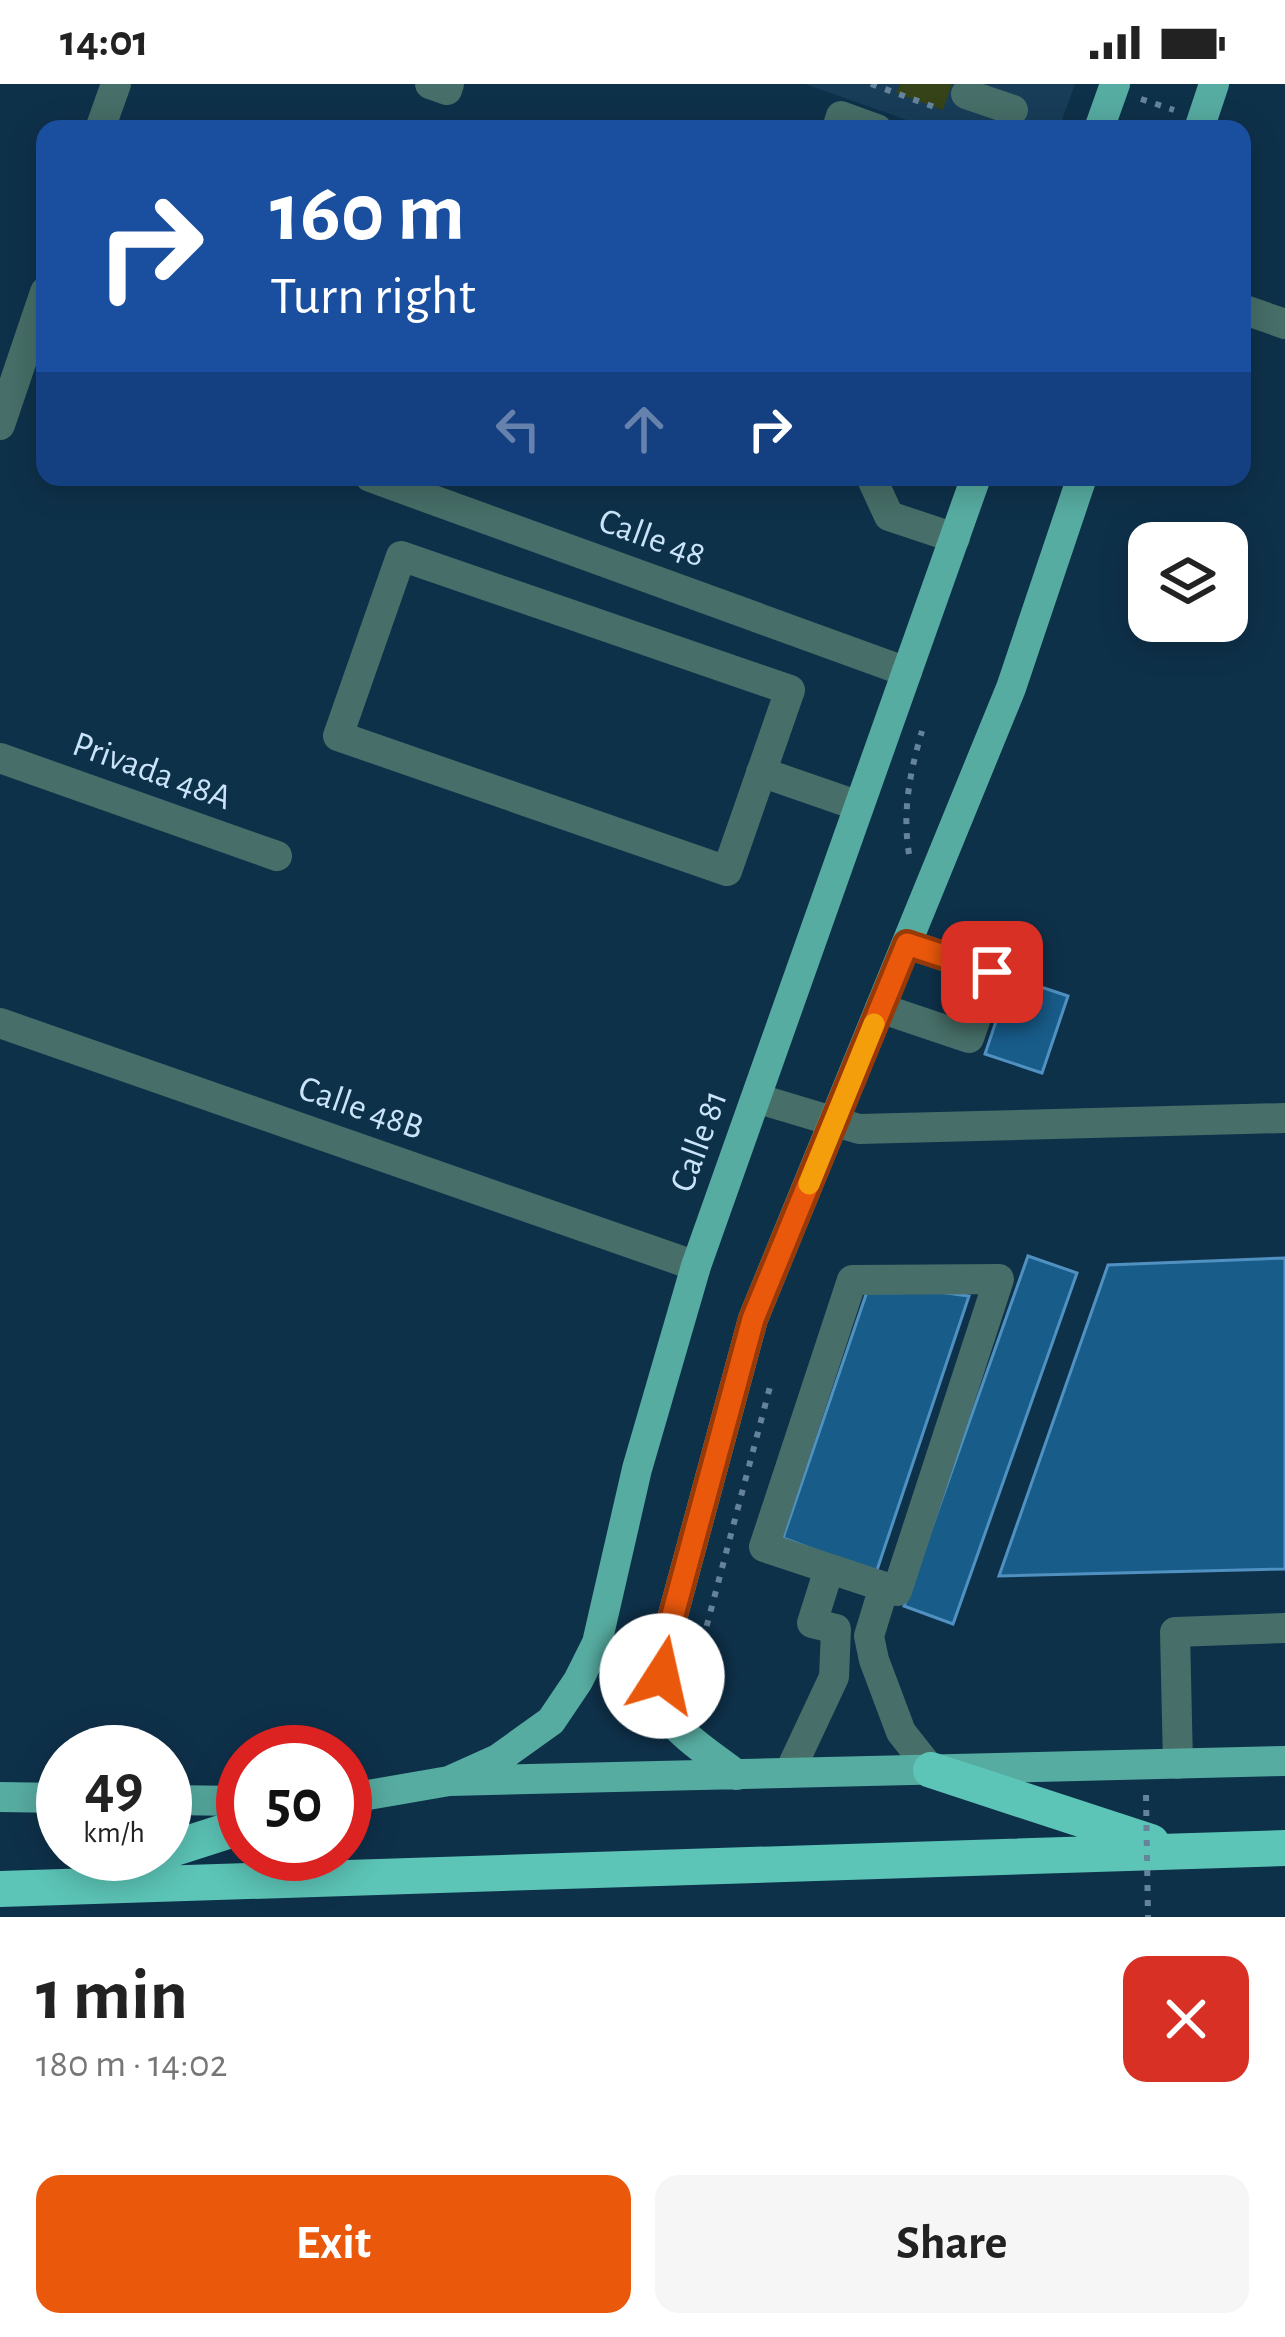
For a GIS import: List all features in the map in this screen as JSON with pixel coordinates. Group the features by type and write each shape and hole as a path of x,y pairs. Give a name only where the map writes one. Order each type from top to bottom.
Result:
{"highway":[{"path":"932,1770 1178,1850"},
{"path":"13,1889 1285,1848"},
{"path":"13,1889 45,1881"}],"main road":[{"path":"1193,120 1214,84"},
{"path":"1105,120 1123,90"},
{"name":"Calle 81","path":"449,1781 498,1759 551,1721 597,1642 637,1469 696,1265 973,486"},
{"path":"737,1774 678,1728 661,1704 670,1626 753,1319 1011,688 1079,486"},
{"path":"372,1794 449,1781 1285,1761"},
{"path":"0,1797 36,1798"}],"street":[{"path":"103,120 116,84"},
{"path":"957,96 1015,108"},
{"path":"1251,312 1285,324"},
{"path":"0,425 36,317"},
{"name":"Calle 48","path":"395,486 907,672"},
{"path":"875,486 889,516 955,538"},
{"path":"401,556 790,690 761,772 727,871 338,736 401,556"},
{"name":"Privada 48A","path":"0,758 278,856"},
{"path":"761,772 860,806"},
{"path":"880,1008 969,1038 992,972 907,944"},
{"name":"Calle 48B","path":"0,1024 696,1265"},
{"path":"757,1098 859,1129 1285,1118"},
{"path":"999,1279 897,1591 884,1587 764,1547 852,1280 999,1279"},
{"path":"789,1773 834,1677 836,1629 812,1623 829,1569"},
{"path":"884,1587 869,1636 874,1660 901,1732 932,1770"},
{"path":"1178,1764 1174,1632 1285,1628"}],"path":[{"path":"871,84 898,89 943,110 957,96"},
{"path":"1123,90 1190,120"},
{"path":"916,862 909,854 904,826 907,792 927,717"},
{"path":"694,1676 773,1376"},
{"path":"1146,1795 1148,1917"}],"shaded area":[{"path":"805,84 1075,84 1062,120 907,120"}],"green space":[{"path":"900,84 952,84 943,110 896,93"}],"building":[{"path":"1011,977 1068,996 1042,1073 985,1054"},
{"path":"1028,1256 1077,1273 953,1624 904,1606"},
{"path":"1285,1258 1285,1569 999,1576 1108,1265"},
{"path":"870,1283 969,1296 876,1573 783,1538"}],"slow traffic":[{"path":"809,1184 874,1024"}],"route":[{"path":"662,1676 670,1626 753,1319 907,944 992,972"}]}
